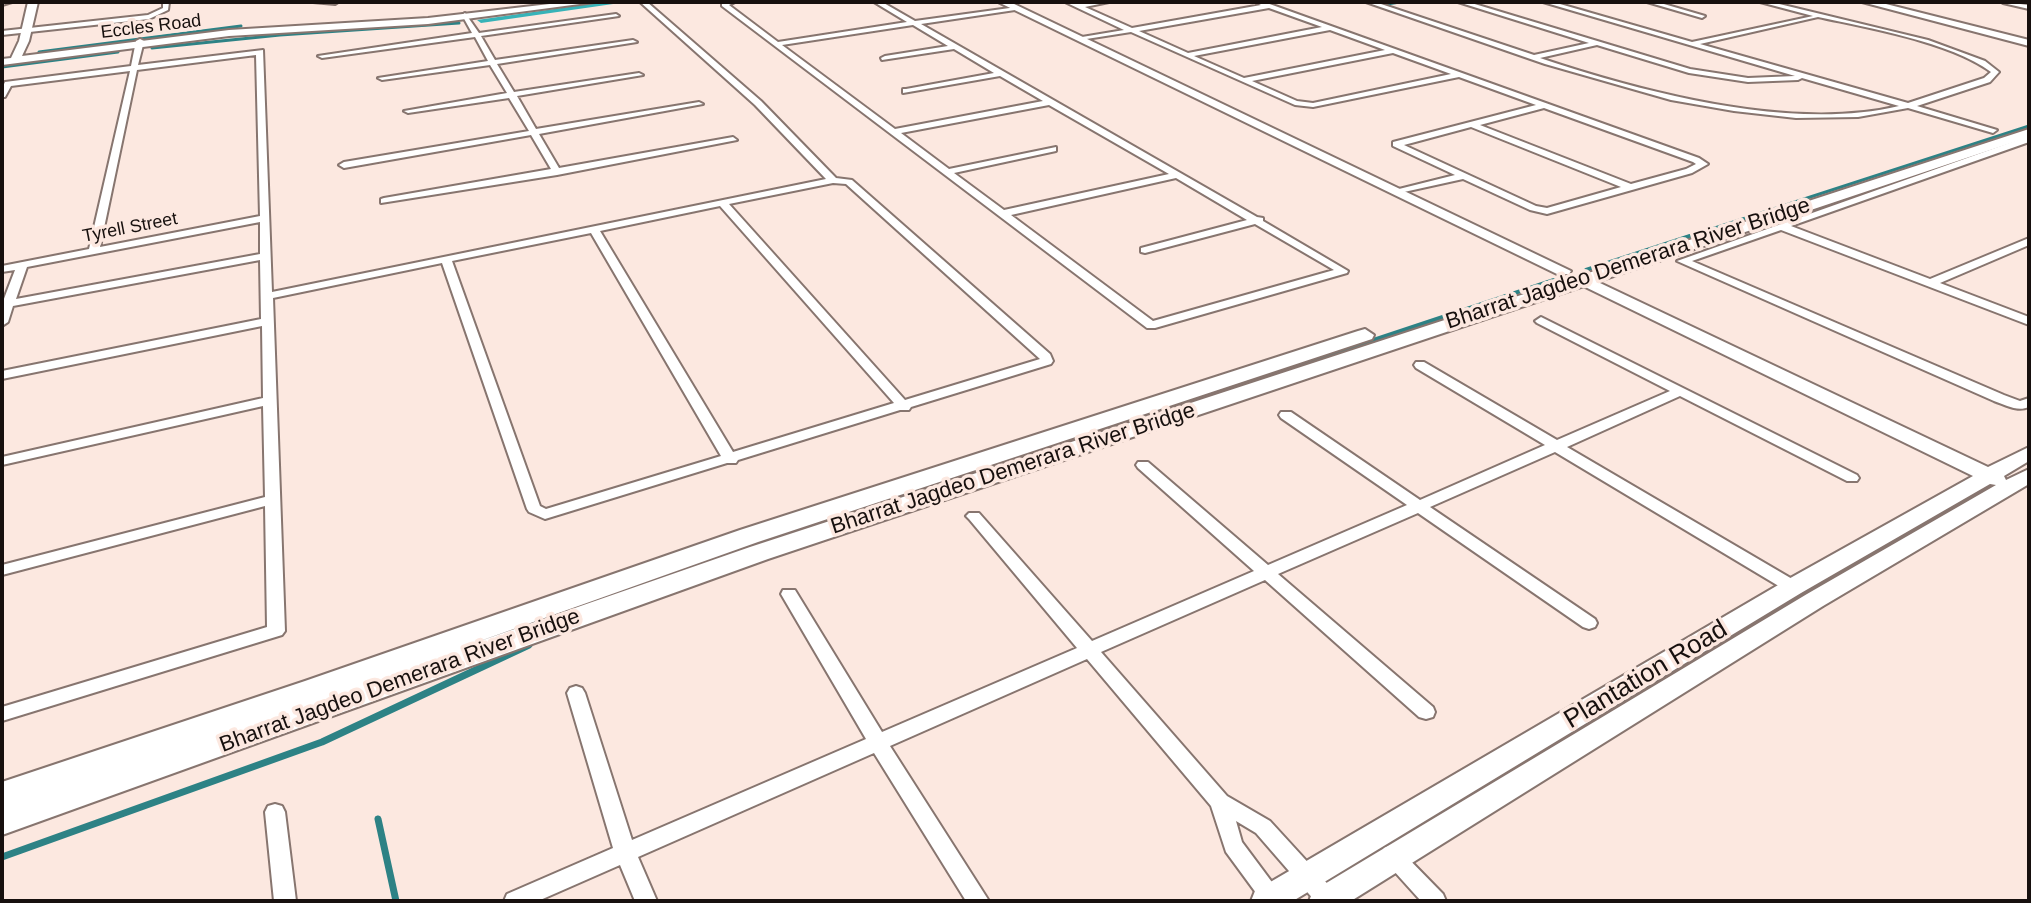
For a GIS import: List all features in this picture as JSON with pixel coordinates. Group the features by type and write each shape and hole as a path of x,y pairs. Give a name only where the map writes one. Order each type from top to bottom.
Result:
{"main road":[{"name":"Bharrat Jagdeo Demerara River Bridge","path":"2,821 700,574 2020,137 2029,118"},
{"name":"Bharrat Jagdeo Demerara River Bridge","path":"2,795 749,536 1582,280"}],"street":[{"path":"2,3 9,2"},
{"path":"16,59 33,2"},
{"path":"2,33 149,17 166,9 166,2"},
{"path":"316,2 335,2"},
{"name":"Eccles Road","path":"466,16 571,2"},
{"name":"Eccles Road","path":"2,60 264,30 466,16 590,2"},
{"path":"643,2 758,103 833,180"},
{"path":"732,2 724,5 1146,323 1156,326 1343,271 877,2"},
{"path":"1068,2 1295,103 1313,105 1460,75"},
{"path":"1078,6 1106,2"},
{"path":"1258,2 1546,105 1703,164 1632,188 1547,211 1396,144 1546,105"},
{"path":"1369,2 1643,91 1724,107 1839,115 1879,112 1987,80 1995,72 1988,63 1965,54 1763,2"},
{"path":"1461,2 1704,75 1764,81 1806,77"},
{"path":"1546,2 2020,137"},
{"path":"1650,2 1702,16"},
{"path":"1867,2 2029,43"},
{"path":"1892,2 2029,35"},
{"path":"2005,2 2029,7"},
{"path":"777,44 1009,5 1582,280 2019,466"},
{"path":"1082,39 1270,6"},
{"path":"466,16 557,172"},
{"path":"322,56 616,16"},
{"path":"1690,44 1820,16"},
{"path":"1185,55 1331,28"},
{"path":"382,78 633,42"},
{"path":"94,252 140,43"},
{"path":"1536,56 1596,43"},
{"path":"885,58 956,47"},
{"path":"1243,80 1394,51"},
{"path":"2,95 8,84 260,52 276,631 2,714"},
{"path":"906,91 1001,74"},
{"path":"408,111 639,75"},
{"path":"894,132 1051,102"},
{"path":"344,165 699,104"},
{"path":"1470,124 1632,188"},
{"path":"2020,137 1682,261 1999,398 2021,406 2029,402"},
{"path":"384,201 733,140"},
{"path":"947,172 1053,149"},
{"path":"1002,214 1178,175"},
{"path":"1398,192 1463,176"},
{"path":"267,296 446,259 833,180 849,182 1047,361 731,460 545,514 534,509 446,259"},
{"path":"722,203 904,407"},
{"name":"Tyrell Street","path":"2,269 264,218"},
{"path":"1145,250 1259,220"},
{"path":"1781,226 2029,321"},
{"path":"594,229 731,460"},
{"path":"1930,283 2029,241"},
{"path":"8,304 266,256"},
{"path":"2,322 22,265"},
{"path":"2,375 267,321"},
{"path":"1541,321 1852,478"},
{"path":"1420,365 1793,587"},
{"path":"515,901 1682,391"},
{"path":"2,461 270,400"},
{"path":"1286,415 1589,623"},
{"path":"1143,465 1426,712"},
{"name":"Plantation Road","path":"1271,900 1793,587 2019,466"},
{"name":"Plantation Road","path":"1326,900 1815,600 2019,466"},
{"path":"2,570 272,500"},
{"path":"974,516 1220,802 1263,827 1326,900"},
{"path":"789,594 978,901"},
{"path":"576,693 625,852 646,901"},
{"path":"1220,802 1233,846 1271,900"},
{"path":"275,812 285,901"},
{"path":"1376,837 1435,901"}],"waterway":[{"path":"481,20 623,2"},
{"path":"1387,4 1400,2"},
{"path":"152,48 280,35 459,23"},
{"path":"39,52 241,26"},
{"path":"2,67 118,52"},
{"path":"1684,238 2029,126"},
{"path":"1586,270 1690,236"},
{"path":"1169,408 1554,280"},
{"path":"1169,408 1175,406"},
{"path":"842,517 1169,408"},
{"path":"698,566 722,557"},
{"path":"2,857 322,742 529,645"},
{"path":"378,819 396,901"}]}
